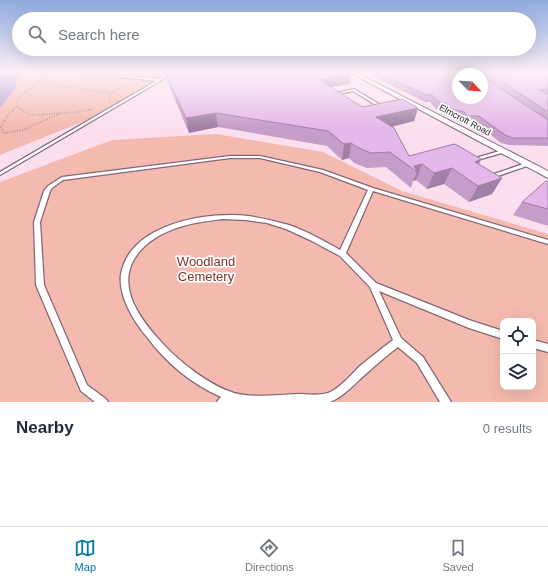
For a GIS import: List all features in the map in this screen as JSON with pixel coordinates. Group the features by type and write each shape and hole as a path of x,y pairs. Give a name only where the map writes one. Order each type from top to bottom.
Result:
{"street":[{"name":"Elmcroft Road","path":"385,91 548,175"}],"lane":[{"path":"0,174 141,91"},
{"path":"341,98 334,94 350,91"},
{"path":"355,91 385,109"},
{"path":"377,110 391,107"},
{"path":"469,162 503,151"},
{"path":"103,402 84,388 40,285 37,222 47,191 55,182 70,177 230,157 260,157 321,171 371,189 548,242"},
{"path":"486,179 528,164"},
{"path":"342,254 371,189"},
{"path":"236,398 207,385 181,367 157,345 141,324 127,299 125,277 128,263 137,250 151,238 183,223 222,217 253,219 288,227 314,238 342,254 373,285 398,341 420,360 446,402"},
{"path":"373,285 469,324 500,334"},
{"path":"222,402 236,398 330,400 398,341"},
{"path":"536,345 548,348"}],"path":[{"path":"25,91 20,94 16,102 17,106 7,116 1,128 5,133 23,130 62,112"},
{"path":"101,91 111,92 110,100 105,104"},
{"path":"17,106 28,114 34,115 78,112 95,108"}],"green space":[{"path":"14,91 139,91 92,118 0,155 0,108"},
{"name":"Woodland Cemetery","path":"216,134 323,152 402,191 548,234 548,402 0,402 0,182 112,140"}],"shaded area":[{"path":"0,91 14,91 0,108"}],"building":[{"path":"174,91 337,91 362,107 402,99 418,108 376,117 394,128 409,156 454,144 481,159 475,162 502,178 478,186 452,168 434,173 422,164 414,166 417,172 390,152 371,153 351,143 344,144 328,131 216,113 186,118"},
{"path":"418,91 452,91 452,104 488,104 488,91 503,91 548,120 548,138 513,138 505,135 479,116 468,116 464,112 452,109 446,103 439,102 432,95 427,95"},
{"path":"516,91 541,91 548,94 548,112"},
{"path":"546,181 548,182 548,209 522,202"}]}
